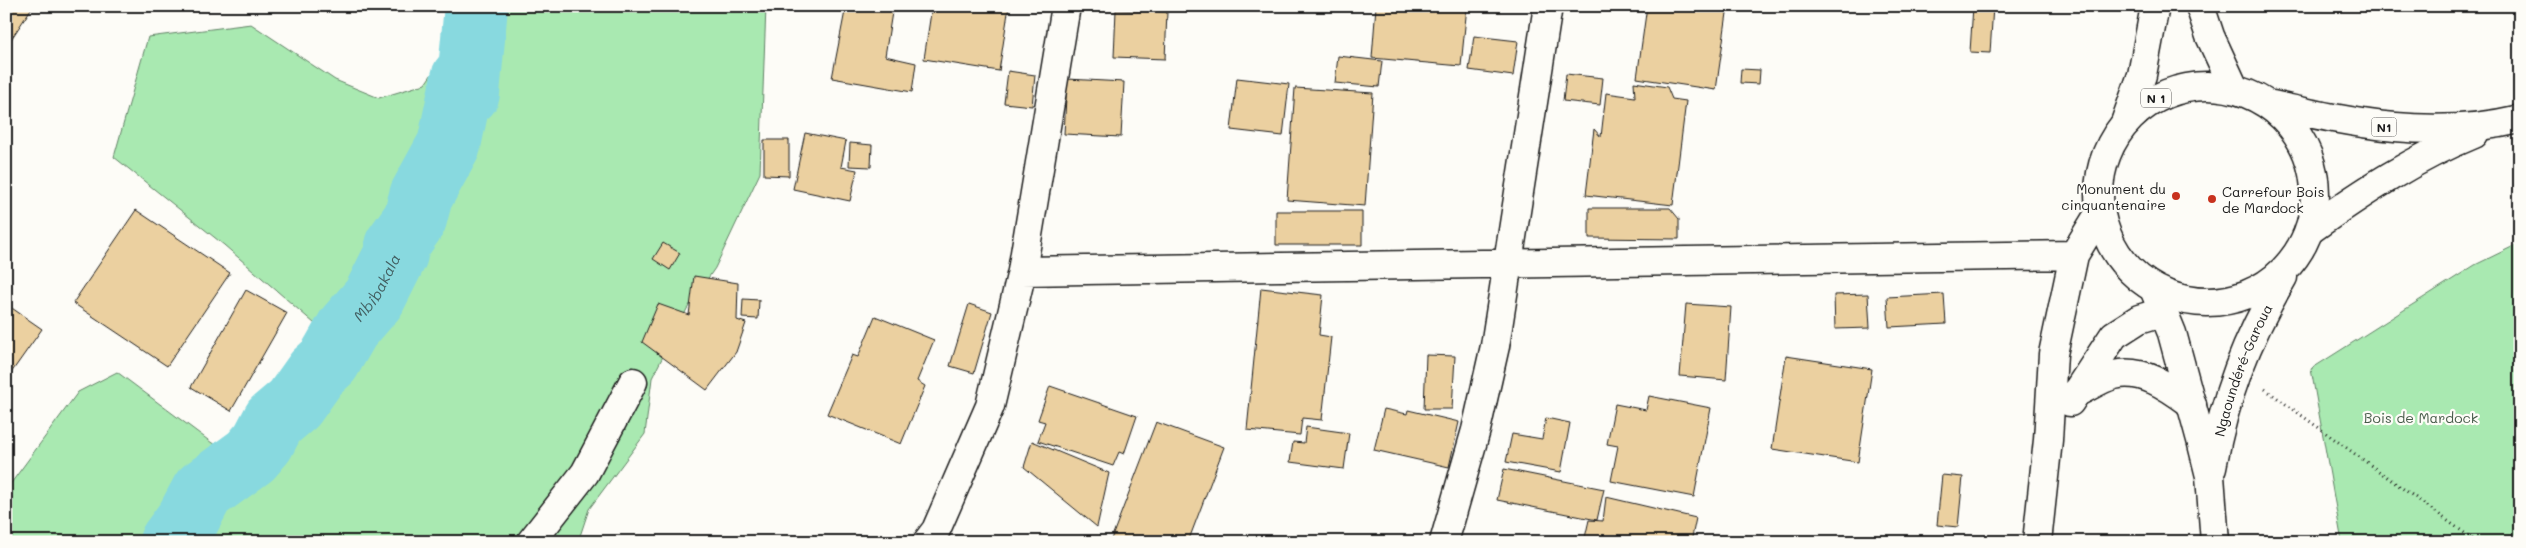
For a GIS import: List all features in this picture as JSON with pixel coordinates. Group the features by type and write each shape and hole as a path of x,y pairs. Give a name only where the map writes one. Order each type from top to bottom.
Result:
{"main road":[{"path":"927,542 936,530 990,406 1022,271 1066,6"},
{"path":"1444,542 1476,430 1495,346 1548,6"},
{"path":"2126,120 2142,75 2155,6"},
{"path":"2200,6 2210,36 2234,88"},
{"name":"N 1","path":"2195,85 2234,88 2272,105 2302,139 2317,183 2311,229 2288,268 2259,290 2224,302 2158,300 2128,270 2110,244 2099,214 2098,188 2102,164 2112,140 2126,120 2158,97 2195,85"},
{"name":"N1","path":"2272,105 2366,126 2405,129 2450,130 2509,122"},
{"name":"N1","path":"2311,229 2369,188 2412,163 2450,144 2509,122"},
{"path":"2043,535 2053,354 2074,255 2099,214"},
{"path":"1022,271 2074,255"},
{"name":"Ngaoundéré-Garoua","path":"2210,476 2217,441 2237,368 2260,317 2288,268"},
{"path":"2048,440 2074,393 2114,335 2139,319 2158,300"},
{"name":"Ngaoundéré-Garoua","path":"2158,300 2172,333 2210,476 2214,542"},
{"path":"2074,393 2113,375 2129,374 2144,376 2167,386 2192,404"},
{"path":"531,542 585,473 633,382"}],"path":[{"path":"2237,368 2477,542"}],"green space":[{"name":"Mbibakala","path":"478,6 766,6 760,173 715,268 687,309 652,378 645,434 589,509 578,542 7,542 6,490 78,392 117,372 212,443 272,466 320,384 330,337 224,245 114,157 148,37 251,24 335,80 379,98 425,84"},
{"name":"Bois de Mardock","path":"2520,243 2520,542 2342,542 2311,369 2475,265"}],"building":[{"path":"6,6 33,6 6,47"},
{"path":"846,6 893,6 885,56 916,63 912,92 832,78"},
{"path":"932,6 1009,6 999,71 924,59"},
{"path":"1376,6 1467,6 1461,66 1372,58"},
{"path":"1647,6 1728,6 1716,90 1637,78"},
{"path":"1973,6 1993,6 1990,53 1970,52"},
{"path":"1116,10 1167,12 1165,59 1114,57"},
{"path":"1474,36 1518,41 1513,76 1469,70"},
{"path":"1338,56 1382,61 1379,87 1335,83"},
{"path":"1741,69 1760,70 1759,84 1740,83"},
{"path":"1008,71 1035,75 1032,106 1004,103"},
{"path":"1566,74 1603,78 1600,105 1563,101"},
{"path":"1237,78 1289,84 1283,136 1231,130"},
{"path":"1067,79 1124,82 1121,137 1064,134"},
{"path":"1634,82 1667,87 1672,99 1686,101 1673,205 1586,195 1594,129 1601,137 1606,93 1635,97"},
{"path":"1295,88 1373,93 1365,206 1287,200"},
{"path":"805,133 846,141 841,167 857,170 850,201 793,189"},
{"path":"764,140 789,140 789,176 764,175"},
{"path":"850,143 872,145 871,167 849,166"},
{"path":"1589,208 1670,208 1679,219 1679,239 1589,238"},
{"path":"136,210 230,273 167,366 73,303"},
{"path":"1276,211 1362,211 1362,245 1276,245"},
{"path":"663,243 680,253 670,270 653,259"},
{"path":"694,276 738,283 737,320 746,323 736,352 707,390 642,342 658,304 689,315"},
{"path":"1261,288 1323,295 1319,335 1331,337 1322,420 1302,418 1300,435 1247,430"},
{"path":"246,290 287,313 231,411 191,387"},
{"path":"1868,294 1870,328 1835,329 1834,295"},
{"path":"1944,294 1946,324 1889,327 1887,297"},
{"path":"743,299 759,300 758,319 742,318"},
{"path":"6,304 42,329 6,380"},
{"path":"969,304 992,312 974,373 950,366"},
{"path":"1686,304 1731,307 1726,380 1680,376"},
{"path":"875,316 934,340 917,381 925,386 901,444 827,414 852,355 858,357"},
{"path":"1426,355 1455,356 1452,409 1424,409"},
{"path":"1786,356 1872,369 1858,462 1772,449"},
{"path":"1050,386 1137,416 1124,454 1119,452 1113,466 1038,441 1045,422 1038,420"},
{"path":"1649,396 1711,408 1694,497 1611,481 1618,446 1607,444 1615,404 1646,410"},
{"path":"1384,409 1407,414 1408,410 1459,422 1449,467 1374,450"},
{"path":"1546,418 1570,423 1561,472 1506,462 1512,434 1542,439"},
{"path":"1156,422 1224,447 1188,542 1110,542"},
{"path":"1306,427 1349,433 1344,469 1290,462 1293,442 1304,443"},
{"path":"1032,441 1109,473 1097,527 1024,467"},
{"path":"1504,469 1604,489 1597,520 1497,500"},
{"path":"1942,475 1963,477 1958,527 1937,525"},
{"path":"1606,497 1696,518 1691,542 1584,542 1589,520 1603,521"}],"waterway":[{"name":"Mbibakala","path":"171,542 188,519 203,491 251,456 263,442 274,421 294,404 316,373 329,361 348,328 374,298 396,254 396,246 415,219 421,196 449,145 463,78 465,78 468,93 476,6"}],"place":[{"name":"Monument du cinquantenaire","path":"2176,196"},
{"name":"Carrefour Bois de Mardock","path":"2212,199"}]}
